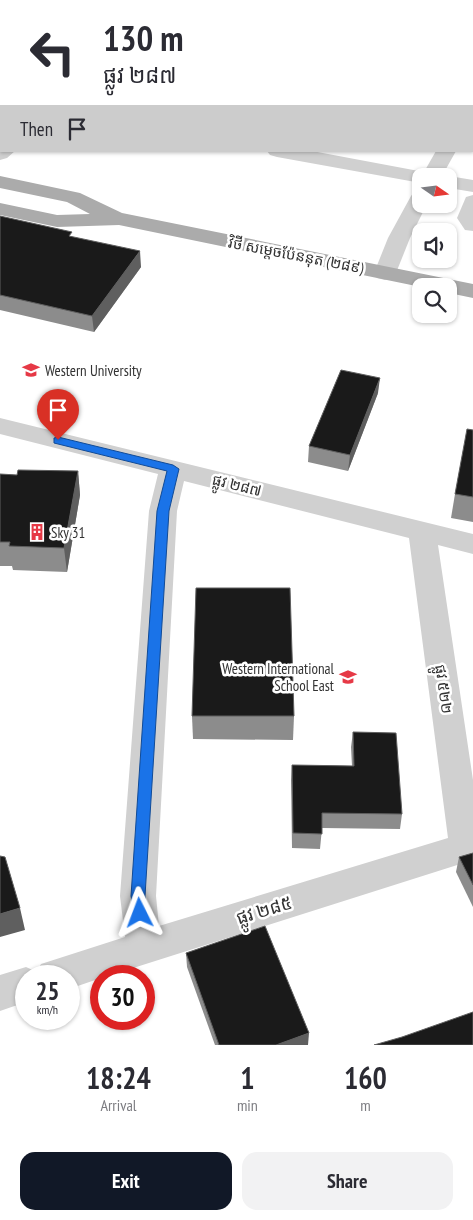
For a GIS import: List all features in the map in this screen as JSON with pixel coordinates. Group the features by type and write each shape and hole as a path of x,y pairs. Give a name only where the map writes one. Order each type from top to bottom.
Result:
{"main road":[{"name":"វិថី សម្តេចប៉ែននុត (២៨៩)","path":"0,182 73,197 119,220"},
{"name":"វិថី សម្តេចប៉ែននុត (២៨៩)","path":"0,209 57,220 119,220 473,291"}],"street":[{"path":"283,152 412,175"},
{"path":"436,168 445,152"},
{"path":"458,184 473,186"},
{"path":"473,201 468,218 473,225"},
{"path":"385,273 399,238 412,213"},
{"name":"ផ្លូវ ២៨៧","path":"0,426 473,544"},
{"path":"144,948 138,896 163,511 173,469"},
{"name":"ផ្លូវ ៥២២","path":"422,531 470,846"},
{"name":"ផ្លូវ ២៨៥","path":"80,968 470,846"},
{"path":"0,993 15,988"}],"building":[{"path":"0,216 72,232 69,236 140,251 92,316 0,295"},
{"path":"341,370 380,378 350,455 309,446"},
{"path":"467,429 473,430 473,497 455,494"},
{"name":"Sky 31","path":"18,470 78,471 64,548 9,546 10,542 0,542 0,474 17,475"},
{"path":"196,588 290,588 294,716 192,716"},
{"path":"353,732 396,733 402,814 322,813 322,834 293,833 292,765 354,766"},
{"path":"473,853 473,885 459,857"},
{"path":"0,856 5,857 20,908 0,914"},
{"path":"265,926 309,1033 276,1045 219,1045 186,953"},
{"path":"473,1012 473,1045 374,1045 402,1037"}],"place":[{"name":"Western University","path":"31,370"},
{"name":"Sky 31","path":"37,532"},
{"name":"Western International School East","path":"348,677"}],"route":[{"path":"58,440 173,469 163,511 138,896 140,913"}]}
